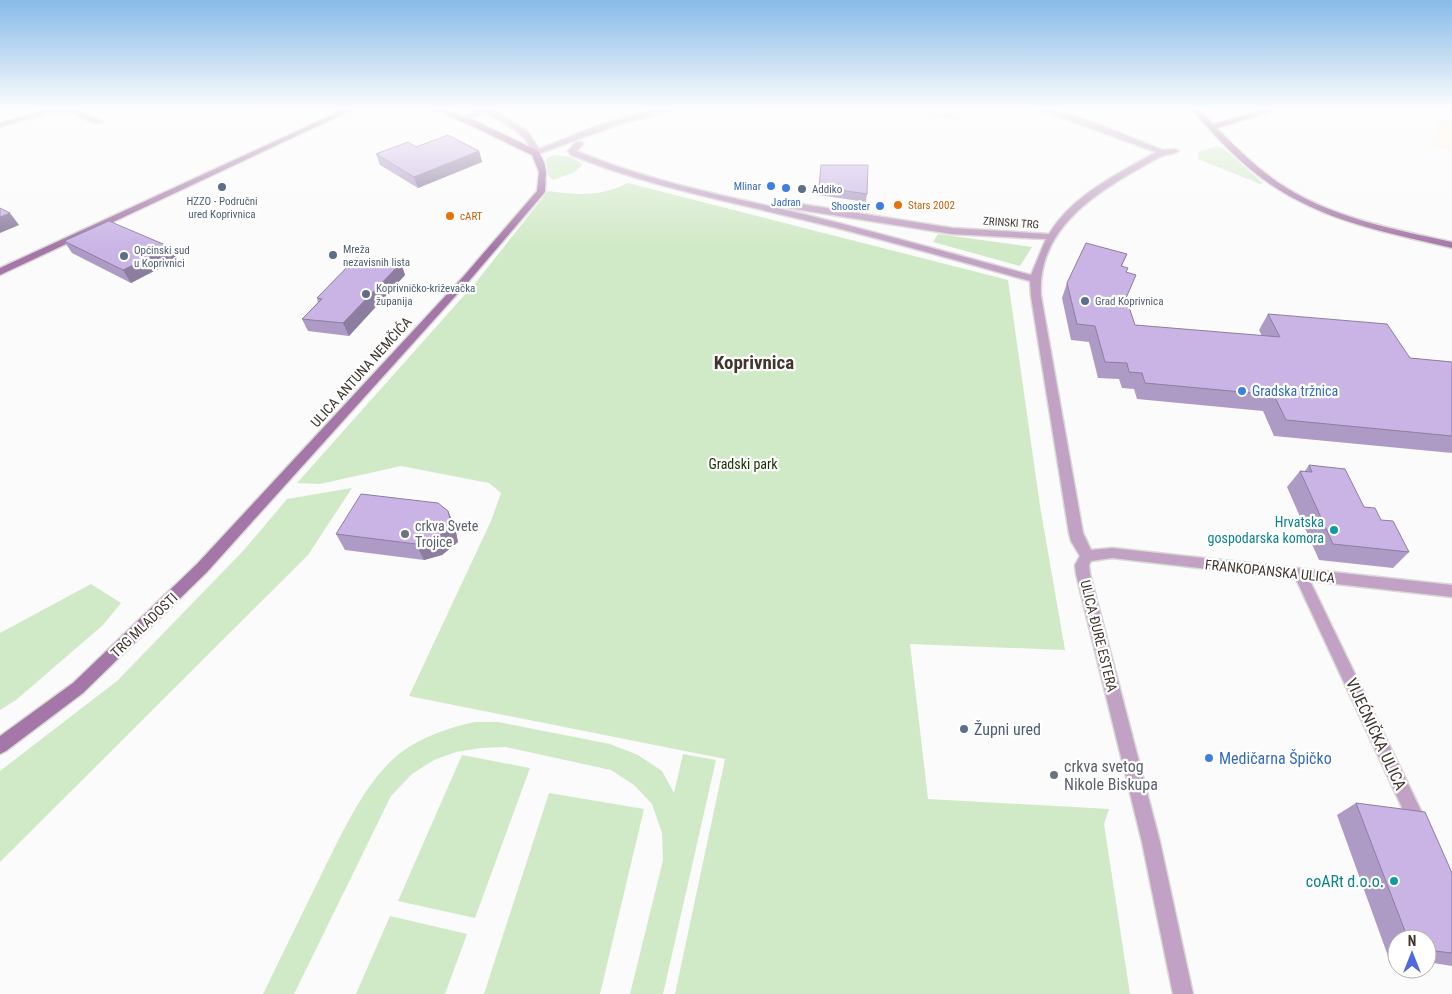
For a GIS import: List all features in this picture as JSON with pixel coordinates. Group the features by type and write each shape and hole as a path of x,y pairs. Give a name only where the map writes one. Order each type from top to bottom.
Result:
{"main road":[{"path":"0,272 253,154"},
{"name":"ULICA ANTUNA NEMČIĆA","path":"275,489 466,279 536,198 543,183 539,161 536,154"},
{"path":"1241,154 1269,179 1306,201 1354,219 1452,245"},
{"name":"TRG MLADOSTI","path":"0,746 78,688 202,568 275,489"}],"street":[{"name":"ZRINSKI TRG","path":"577,154 605,166 647,179 837,225 1035,279 1040,260 1052,237 952,231 836,214 647,179"},
{"path":"1052,237 1066,217 1083,202 1158,154"},
{"path":"1035,279 1036,296 1076,533 1082,549 1088,556"},
{"name":"FRANKOPANSKA ULICA","path":"1088,556 1112,553 1452,591"},
{"name":"ULICA ĐURE ESTERA","path":"1088,556 1082,565 1083,574 1151,842 1183,994"},
{"name":"VIJEĆNIČKA ULICA","path":"1300,574 1427,841"}],"green space":[{"path":"1199,154 1230,154 1263,183 1260,184 1198,159"},
{"path":"553,155 572,158 582,165 575,172 553,180 548,175 546,159"},
{"name":"Gradski park","path":"628,183 1008,280 1040,506 1065,650 910,644 928,799 1109,809 1104,824 1130,994 675,994 725,759 409,696 491,521 501,493 489,483 401,466 320,484 297,483 477,281 548,191 599,193"},
{"path":"938,234 1032,247 1020,266 933,242"},
{"path":"352,488 308,555 0,862 0,771 117,681 244,550 287,499"},
{"path":"91,584 121,603 103,625 16,700 0,710 0,633"},
{"path":"475,722 498,722 610,744 638,755 662,771 674,793 683,754 716,760 663,994 630,994 663,860 662,833 652,804 634,785 611,770 506,747 456,752 434,760 412,774 391,796 294,994 263,994 345,828 379,774 399,754 419,741 441,731"},
{"path":"462,755 530,768 475,918 398,901"},
{"path":"549,793 644,809 600,994 484,994"},
{"path":"390,916 467,934 445,994 356,994"}],"building":[{"path":"377,154 471,154 414,177"},
{"path":"821,165 868,165 867,194 819,187"},
{"path":"0,208 10,213 0,217"},
{"path":"109,221 170,247 123,270 64,241"},
{"path":"1086,243 1127,254 1121,266 1128,268 1126,272 1136,275 1126,298 1135,325 1280,337 1268,314 1387,324 1410,358 1452,362 1452,436 1286,420 1274,395 1145,383 1142,373 1129,372 1127,363 1105,362 1095,326 1077,324 1067,283"},
{"path":"356,258 401,263 343,323 302,319 322,299 317,298"},
{"path":"1309,465 1345,469 1364,507 1375,508 1381,520 1393,521 1409,552 1333,544 1300,471 1312,472"},
{"path":"361,494 438,503 448,511 452,526 435,539 416,544 336,534"},
{"path":"1356,803 1425,812 1452,873 1452,953 1437,951 1437,929 1404,929"}],"place":[{"name":"Mlinar","path":"771,186"},
{"name":"HZZO - Područni ured Koprivnica","path":"222,187"},
{"name":"Jadran","path":"786,188"},
{"name":"Addiko","path":"802,189"},
{"name":"Stars 2002","path":"898,205"},
{"name":"Shooster","path":"880,206"},
{"name":"cART","path":"450,216"},
{"name":"Mreža nezavisnih lista","path":"333,255"},
{"name":"Općinski sud u Koprivnici","path":"124,256"},
{"name":"Koprivničko-križevačka županija","path":"366,294"},
{"name":"Grad Koprivnica","path":"1085,301"},
{"name":"Gradska tržnica","path":"1242,391"},
{"name":"Hrvatska gospodarska komora","path":"1334,530"},
{"name":"crkva Svete Trojice","path":"405,534"},
{"name":"Župni ured","path":"964,729"},
{"name":"Medičarna Špičko","path":"1209,758"},
{"name":"crkva svetog Nikole Biskupa","path":"1054,775"},
{"name":"coARt d.o.o.","path":"1394,881"}],"district":[{"name":"Koprivnica","path":"754,362"}]}
